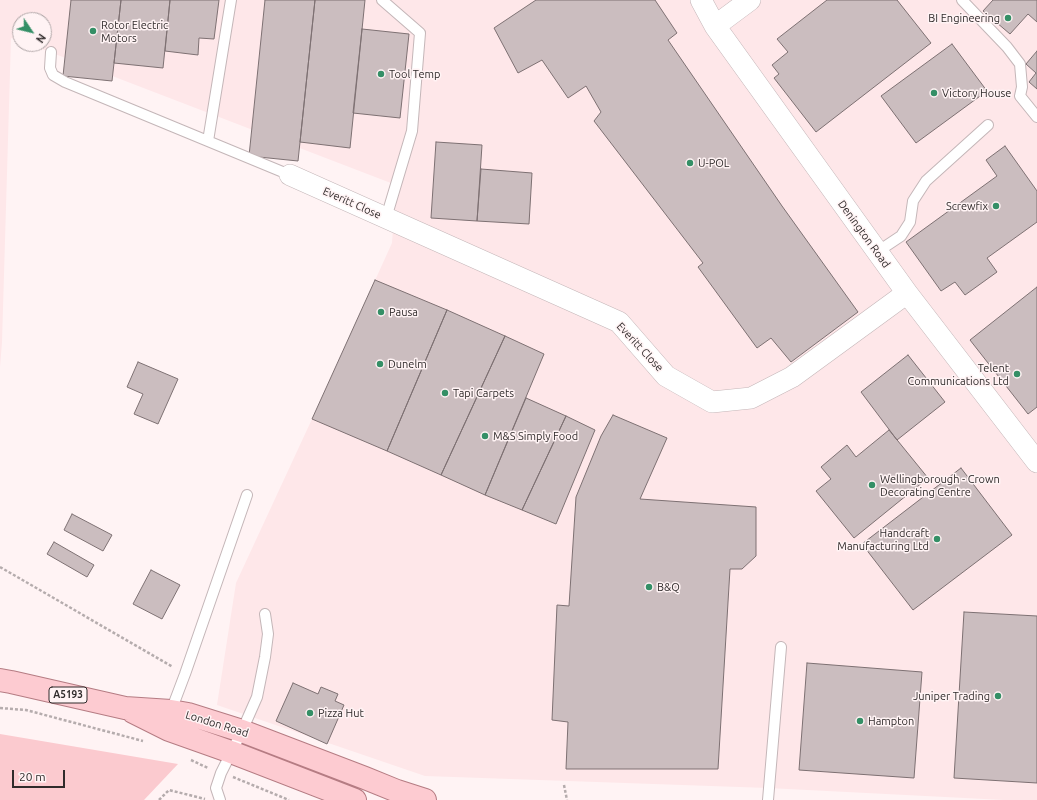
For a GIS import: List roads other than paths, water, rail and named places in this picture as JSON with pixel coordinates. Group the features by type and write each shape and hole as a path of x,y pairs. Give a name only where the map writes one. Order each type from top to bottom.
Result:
{"main road":[{"name":"London Road","path":"0,680 125,708 171,711 188,714 242,731 365,778 395,797 425,800"},
{"path":"125,708 169,730 356,800"}],"street":[{"name":"Denington Road","path":"701,0 715,26 907,293 1034,452"},
{"path":"715,26 750,0"},
{"name":"Everitt Close","path":"290,175 620,322 666,376 712,402 751,398 792,377 907,293"}],"lane":[{"path":"208,141 231,0"},
{"path":"382,0 420,33 412,131 386,218"},
{"path":"962,0 1007,47 1020,64 1022,87 1020,96 1037,116"},
{"path":"51,52 50,68 54,75 65,82 290,175"},
{"path":"878,252 902,236 910,222 913,202 926,181 988,125"},
{"path":"171,711 247,495"},
{"path":"220,800 216,788 221,772 242,731 256,697 265,657 268,634 265,614"},
{"path":"768,800 781,647"}],"place":[{"name":"BI Engineering","path":"1008,18"},
{"name":"Rotor Electric Motors","path":"93,31"},
{"name":"Tool Temp","path":"381,74"},
{"name":"Victory House","path":"934,93"},
{"name":"U-POL","path":"690,163"},
{"name":"Screwfix","path":"996,206"},
{"name":"Pausa","path":"381,312"},
{"name":"Dunelm","path":"380,364"},
{"name":"Telent Communications Ltd","path":"1017,374"},
{"name":"Tapi Carpets","path":"445,393"},
{"name":"M&S Simply Food","path":"485,436"},
{"name":"Wellingborough - Crown Decorating Centre","path":"872,485"},
{"name":"Handcraft Manufacturing Ltd","path":"937,539"},
{"name":"B&Q","path":"649,587"},
{"name":"Juniper Trading","path":"998,696"},
{"name":"Pizza Hut","path":"310,713"},
{"name":"Hampton","path":"860,721"}]}
